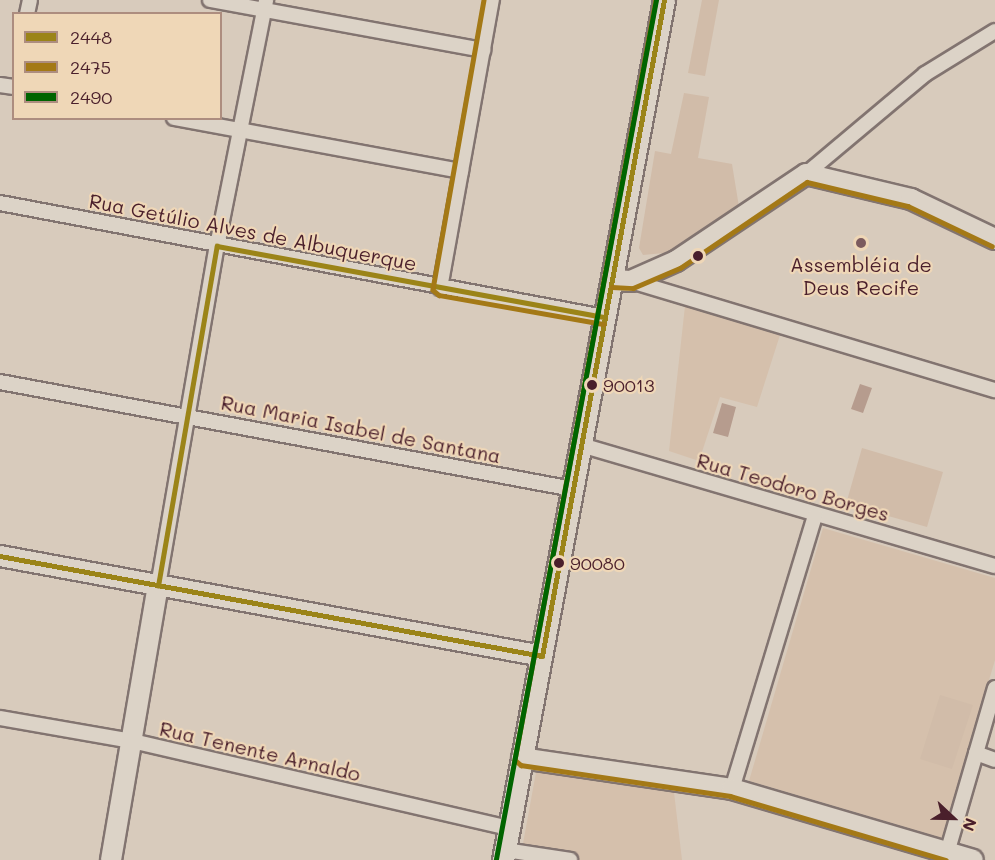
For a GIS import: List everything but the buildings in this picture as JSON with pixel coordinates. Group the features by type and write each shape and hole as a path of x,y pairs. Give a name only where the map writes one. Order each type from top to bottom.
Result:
{"main road":[{"path":"504,855 604,317 622,280 664,0"}],"street":[{"path":"210,0 266,5 483,50"},
{"path":"440,288 492,0"},
{"path":"111,860 217,246 266,5"},
{"path":"622,280 694,250 806,174 926,74 995,31"},
{"path":"184,120 461,171"},
{"path":"806,174 911,199 995,239"},
{"name":"Rua Getúlio Alves de Albuquerque","path":"0,204 604,317"},
{"path":"622,280 995,390"},
{"name":"Rua Maria Isabel de Santana","path":"0,382 573,489"},
{"name":"Rua Teodoro Borges","path":"581,445 995,566"},
{"path":"732,789 816,515"},
{"path":"0,556 542,656"},
{"path":"946,856 995,688"},
{"name":"Rua Tenente Arnaldo","path":"0,718 132,741 510,828"},
{"path":"976,753 995,760"},
{"path":"522,759 732,789 946,856 973,860"},
{"path":"504,855 570,860"}],"shaded area":[{"path":"702,0 719,0 705,76 688,73"},
{"path":"684,93 709,97 698,158 732,164 740,213 713,232 664,253 643,255 639,248 655,151 671,154"},
{"path":"685,306 780,335 757,407 720,397 699,461 669,451"},
{"path":"860,384 872,388 863,413 851,409"},
{"path":"722,403 736,407 728,437 713,433"},
{"path":"862,448 943,472 927,527 846,504"},
{"path":"823,528 995,578 995,660 942,838 749,781"},
{"path":"940,695 973,705 952,769 920,759"},
{"path":"537,767 673,784 682,860 520,860"}],"transit line":[{"name":"2475","path":"484,0 433,290 439,295 603,324"},
{"name":"2475","path":"656,0 515,760 521,765 730,796 946,860"},
{"name":"2490","path":"496,859 656,0"},
{"name":"2448","path":"0,556 542,656 664,0"},
{"name":"2475","path":"612,287 633,288 680,268 807,182 908,206 992,246"},
{"name":"2448","path":"158,586 217,246 604,317"}],"place":[{"name":"Assembléia de Deus Recife","path":"861,243"},
{"name":"90013","path":"592,385"},
{"name":"90080","path":"559,563"}]}
